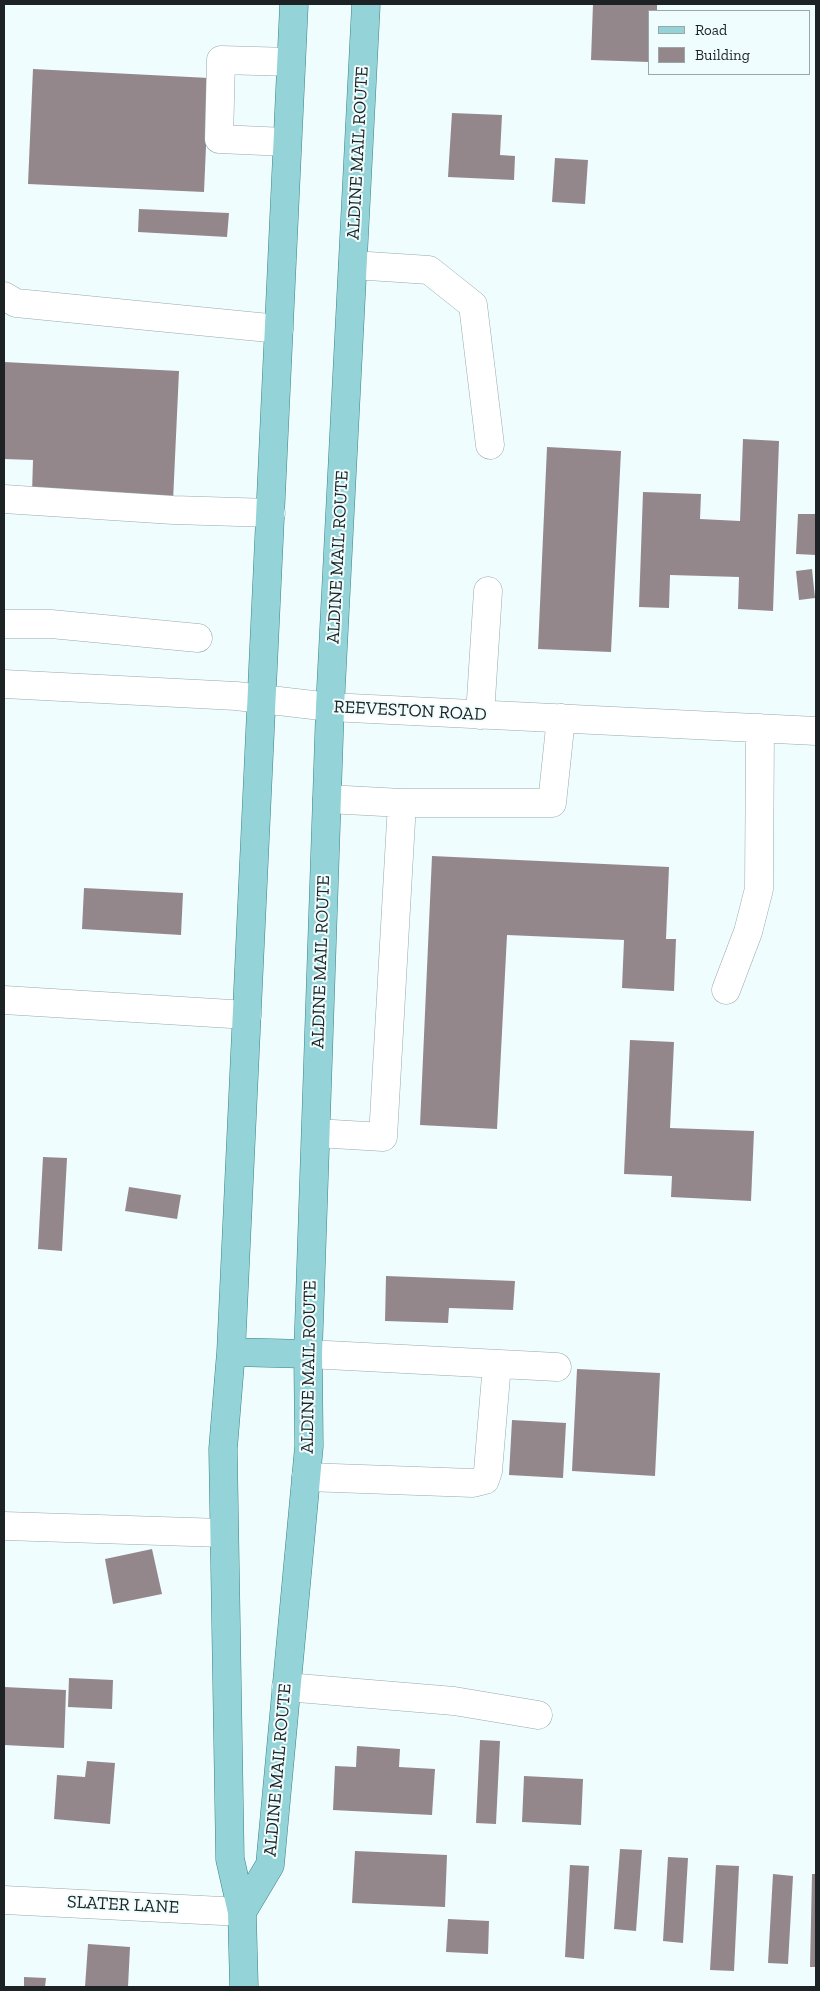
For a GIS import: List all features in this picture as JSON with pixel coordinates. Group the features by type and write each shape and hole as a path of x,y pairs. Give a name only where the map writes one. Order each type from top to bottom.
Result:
{"main road":[{"path":"244,1987 242,1912 230,1859 223,1449 231,1352 286,142 294,4"},
{"name":"ALDINE MAIL ROUTE","path":"242,1912 270,1865 309,1446 308,1354 330,707 366,4"},
{"path":"231,1352 308,1354"}],"street":[{"path":"286,142 219,139 221,60 291,62"},
{"path":"353,265 429,270 473,304 490,445"},
{"path":"4,296 16,303 278,329"},
{"path":"4,499 173,510 270,513"},
{"path":"480,715 488,591"},
{"path":"4,624 51,624 198,638"},
{"name":"REEVESTON ROAD","path":"4,684 236,696 330,707 816,731"},
{"path":"327,799 402,803 552,803 562,718"},
{"path":"726,990 748,932 759,888 760,728"},
{"path":"316,1133 383,1137 402,803"},
{"path":"4,1000 247,1014"},
{"path":"308,1354 556,1367"},
{"path":"306,1477 473,1483 485,1480 488,1471 497,1364"},
{"path":"4,1526 223,1533"},
{"path":"286,1687 454,1701 538,1715"},
{"name":"SLATER LANE","path":"4,1900 242,1912"}],"building":[{"path":"593,4 657,4 657,10 648,10 648,62 591,60"},
{"path":"33,69 209,78 204,192 28,184"},
{"path":"452,113 502,115 500,155 515,156 514,180 448,177"},
{"path":"555,158 588,160 585,204 552,202"},
{"path":"139,209 229,213 227,237 138,232"},
{"path":"4,362 179,371 173,501 32,493 33,460 4,459"},
{"path":"743,439 779,441 773,611 738,609 739,577 670,575 669,608 639,607 643,492 701,494 700,519 740,521"},
{"path":"547,447 621,451 611,652 538,649"},
{"path":"798,514 816,514 816,555 796,554"},
{"path":"812,569 815,598 799,600 796,571"},
{"path":"432,856 669,867 666,939 676,939 674,991 622,988 624,940 507,935 497,1129 420,1125"},
{"path":"84,888 183,893 181,935 82,929"},
{"path":"630,1040 674,1042 670,1128 754,1131 751,1201 671,1197 672,1176 624,1174"},
{"path":"43,1157 67,1158 62,1251 38,1249"},
{"path":"129,1187 181,1195 177,1219 125,1211"},
{"path":"386,1276 515,1281 513,1310 449,1308 448,1323 385,1321"},
{"path":"577,1369 660,1373 655,1476 572,1471"},
{"path":"512,1420 566,1423 563,1478 509,1475"},
{"path":"152,1549 162,1594 113,1604 105,1559"},
{"path":"69,1678 113,1680 112,1709 68,1707"},
{"path":"4,1687 66,1690 64,1748 4,1745"},
{"path":"480,1740 500,1741 496,1824 476,1823"},
{"path":"357,1746 400,1749 399,1767 435,1769 432,1815 333,1810 335,1766 356,1767"},
{"path":"87,1761 115,1763 110,1824 54,1819 57,1775 85,1777"},
{"path":"524,1776 583,1779 581,1825 522,1822"},
{"path":"620,1849 642,1850 636,1931 614,1929"},
{"path":"355,1851 447,1855 445,1907 352,1903"},
{"path":"668,1857 688,1858 683,1943 663,1941"},
{"path":"570,1865 589,1866 584,1959 565,1957"},
{"path":"716,1865 739,1866 734,1971 710,1970"},
{"path":"773,1874 793,1876 788,1964 768,1963"},
{"path":"812,1874 816,1874 816,1967 810,1967"},
{"path":"448,1919 489,1921 488,1954 446,1952"},
{"path":"88,1944 130,1947 128,1987 85,1987"},
{"path":"24,1977 46,1978 45,1987 24,1987"}]}
